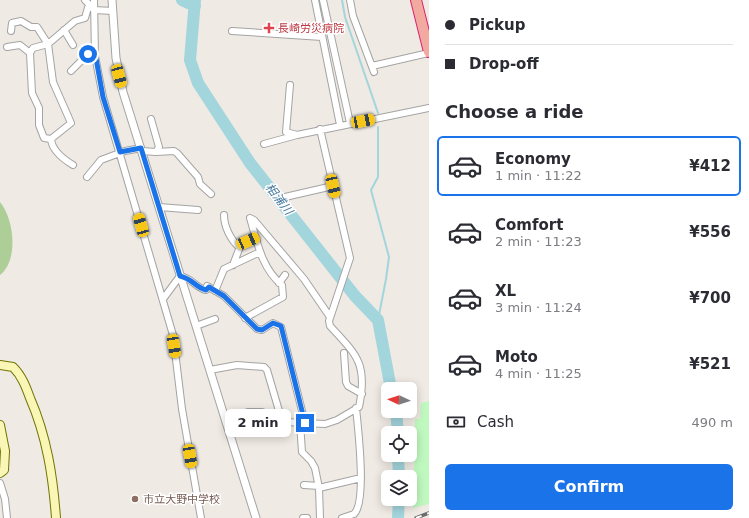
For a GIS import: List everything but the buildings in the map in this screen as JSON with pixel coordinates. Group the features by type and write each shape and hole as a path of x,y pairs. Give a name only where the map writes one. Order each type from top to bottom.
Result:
{"highway":[{"path":"416,0 429,53"}],"main road":[{"path":"0,365 13,367 20,374 35,410 47,449 53,482 56,518"},
{"path":"0,425 5,451 4,470 0,473"}],"street":[{"path":"112,0 119,76 256,518"},
{"path":"315,0 340,125"},
{"path":"324,0 350,123"},
{"path":"350,0 353,16 373,69 429,53"},
{"path":"90,1 94,10 95,53 103,97 173,335 182,409 201,518"},
{"path":"11,31 12,23 21,21 31,27 37,27 48,44 52,82 71,123 51,139 44,138 39,125 39,108 32,93 30,53 33,48 48,44 78,19 84,18 90,1"},
{"path":"94,10 113,11"},
{"path":"64,30 73,45"},
{"path":"232,31 322,37"},
{"path":"7,47 20,45 30,53"},
{"path":"71,71 88,54 95,53"},
{"path":"290,85 286,132 297,135"},
{"path":"264,144 320,129 429,108"},
{"path":"151,119 159,147 156,152"},
{"path":"227,422 248,412 262,412 282,420 324,424 337,420 359,406 362,394 362,374 357,357 330,326 330,316 350,258 320,129"},
{"path":"51,139 52,145 63,159 73,165"},
{"path":"87,178 101,160 120,152 141,150 156,152 174,151 198,177 200,184 211,194"},
{"path":"285,197 333,186"},
{"path":"159,207 198,210"},
{"path":"224,216 224,222 234,242 239,247"},
{"path":"245,318 283,297 282,285 275,279 260,252 250,218 254,220 304,279 330,316"},
{"path":"233,265 241,244 255,238"},
{"path":"180,276 189,278 201,289 206,290 210,288 224,269 260,252"},
{"path":"279,283 285,275"},
{"path":"163,299 180,276"},
{"path":"210,288 224,296 257,329 262,330 273,323 281,326 302,423 302,452 311,461 315,468 319,487 320,518"},
{"path":"196,326 215,319"},
{"path":"344,353 346,382 348,386 362,394"},
{"path":"210,370 237,365 264,367 267,370 282,420"},
{"path":"342,518 358,511 361,478 356,408"},
{"path":"304,485 319,487 361,478"},
{"path":"0,483 7,518"}],"green space":[{"path":"0,202 9,218 12,250 10,260 0,275"},
{"path":"429,401 429,504 413,508 413,506 417,506 417,470 414,470 414,462 417,462 417,426 415,426 415,419 420,419 421,403"}],"waterway":[{"path":"182,0 195,6"},
{"name":"相浦川","path":"195,0 190,60 198,83 250,163 355,296 378,320 390,382"},
{"path":"342,0 345,17 378,113"},
{"path":"378,127 378,177 371,190 389,257 378,320"},
{"name":"相浦川","path":"397,418 397,426"},
{"name":"相浦川","path":"398,462 399,470"},
{"name":"相浦川","path":"398,518 399,506"}],"railway":[{"path":"416,518 429,513"}],"place":[{"name":"長崎労災病院","path":"269,28"},
{"name":"市立大野中学校","path":"135,499"}],"route":[{"path":"88,54 95,53 103,97 120,152 141,148 180,276 189,278 201,289 206,290 209,287 224,296 227,302 257,329 262,330 273,323 281,326 305,423"}]}
